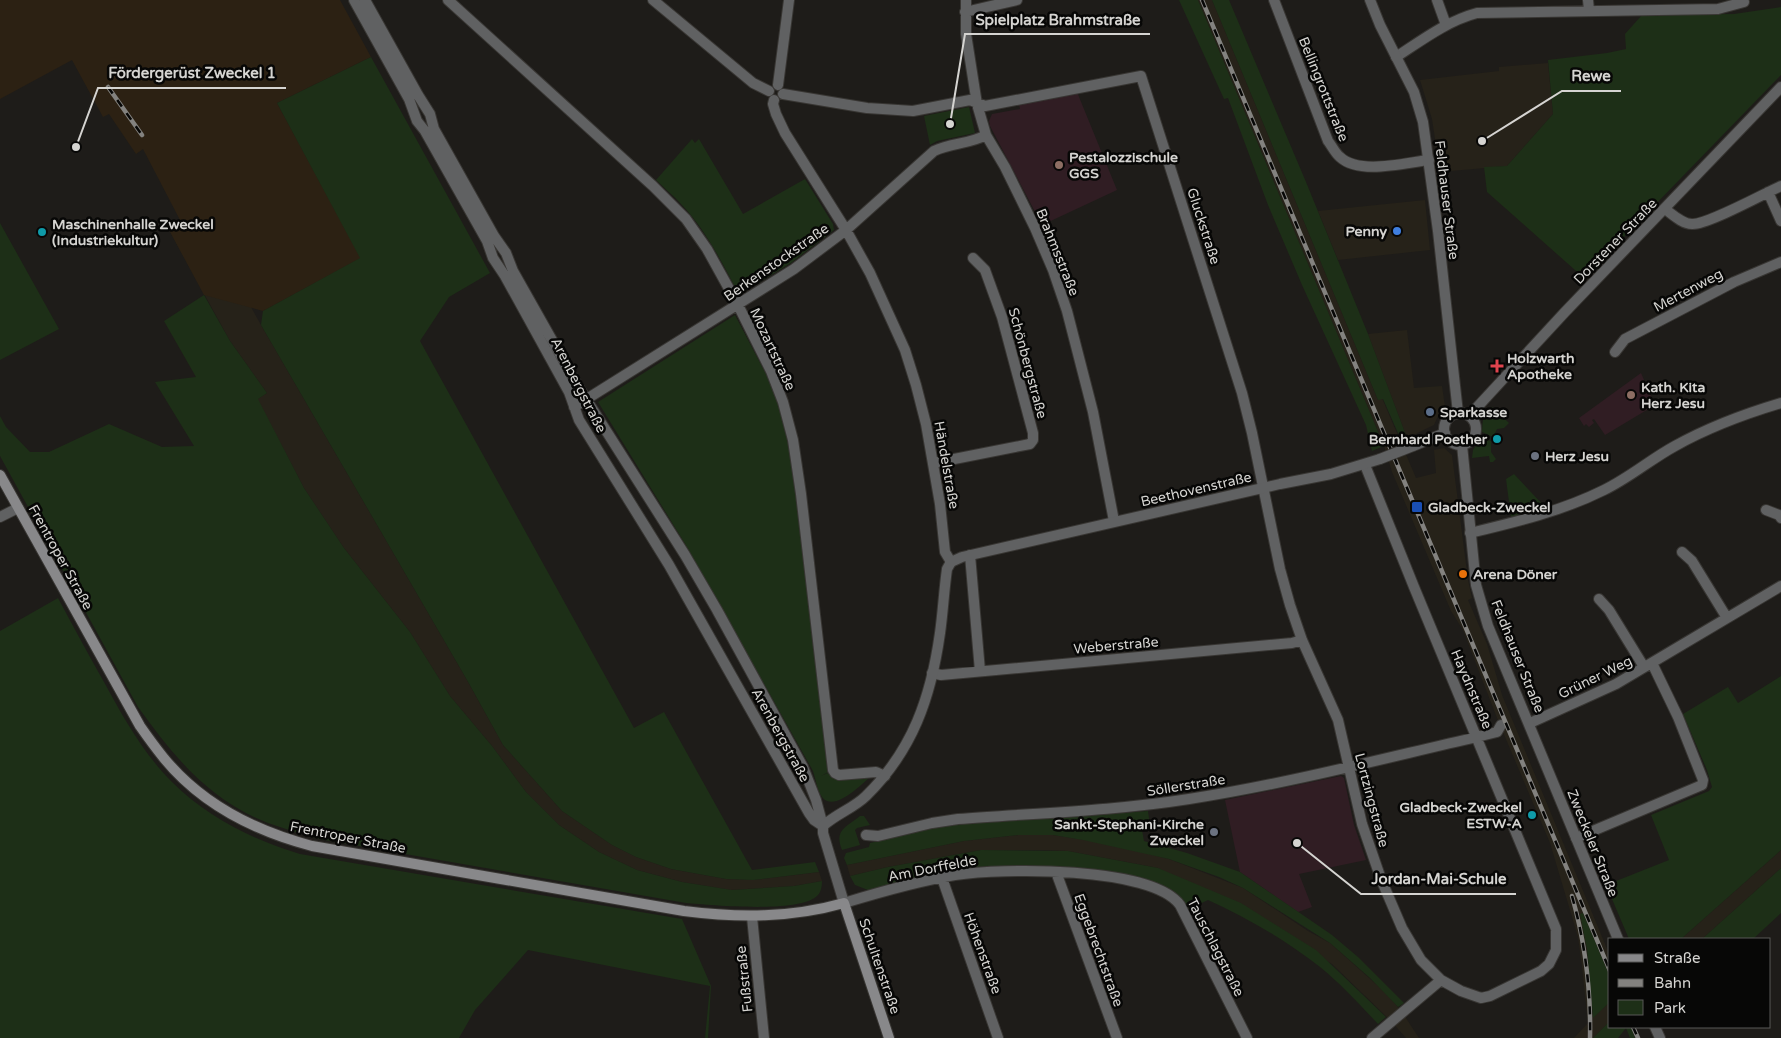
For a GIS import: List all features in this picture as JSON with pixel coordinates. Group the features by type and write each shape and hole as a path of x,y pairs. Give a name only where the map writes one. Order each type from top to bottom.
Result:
{"main road":[{"name":"Frentroper Straße","path":"0,475 140,726 163,758 185,781 210,802 235,818 270,834 312,846 717,915 752,916 807,912 844,903"},
{"name":"Schultenstraße","path":"844,903 889,1038"}],"street":[{"name":"Arenbergstraße","path":"354,0 409,99 417,121 425,131 487,241 493,258 505,276 569,392 579,420 669,564 809,813 814,820 823,826"},
{"name":"Arenbergstraße","path":"365,0 430,114 434,129 494,236 506,253 513,271 587,400 685,555 722,618 803,767 816,800 830,860 844,903"},
{"name":"Mozartstraße","path":"448,0 653,186 686,219 707,249 771,371 783,402 793,440 802,494 834,773 839,775 876,772 885,776"},
{"path":"653,0 753,83 776,93 866,108 913,111 970,100 978,104"},
{"name":"Händelstraße","path":"789,0 773,104 786,133 846,230 870,273 905,350 919,395 934,463 945,552 951,562"},
{"name":"Brahmsstraße","path":"966,0 966,34 978,104 986,135 1005,167 1036,228 1067,311 1093,412 1114,521"},
{"path":"965,12 1017,0"},
{"name":"Bellingrottstraße","path":"1274,0 1328,141 1340,157 1350,163 1365,167 1429,160"},
{"name":"Feldhauser Straße","path":"1370,0 1380,25 1414,92 1423,122 1458,413"},
{"path":"1437,0 1446,25"},
{"path":"1396,57 1446,25 1477,13 1589,5 1718,9 1744,2"},
{"name":"Gluckstraße","path":"978,104 985,106 1141,76 1242,393 1263,488"},
{"name":"Dorstener Straße","path":"1469,416 1781,87"},
{"name":"Berkenstockstraße","path":"574,407 794,269 846,230 934,151 944,146 986,135"},
{"path":"1665,208 1678,218 1691,224 1706,221 1781,186"},
{"path":"1768,192 1781,221"},
{"name":"Schönbergstraße","path":"934,463 1030,444 1033,440 1023,389 1002,316 985,270 973,258"},
{"name":"Mertenweg","path":"1615,352 1626,338 1734,282 1781,262"},
{"path":"1470,533 1544,514 1575,503 1616,484 1654,458 1708,428 1781,402"},
{"path":"1458,413 1469,416 1475,424 1476,432 1471,441 1462,445 1450,442 1444,428 1447,420 1458,413"},
{"name":"Beethovenstraße","path":"951,562 970,555 1114,521 1331,474 1365,465 1445,433"},
{"name":"Feldhauser Straße","path":"1462,445 1476,585 1488,626 1543,756"},
{"name":"Haydnstraße","path":"1365,465 1555,924"},
{"name":"Lortzingstraße","path":"1263,488 1280,569 1302,640 1338,720 1362,824 1384,887 1402,928 1422,960 1441,980 1461,991 1480,998 1490,996 1541,971 1549,964 1556,950 1558,936 1555,924"},
{"path":"0,517 18,508"},
{"path":"1766,510 1779,515 1781,518"},
{"path":"1682,552 1692,561 1727,618"},
{"path":"970,555 980,671"},
{"path":"823,826 865,797 885,776 904,750 915,730 932,673 940,635 947,569 951,562"},
{"name":"Grüner Weg","path":"1530,723 1616,684 1781,586"},
{"name":"Grüner Weg","path":"1599,599 1648,665"},
{"name":"Weberstraße","path":"932,673 941,675 1292,643 1302,640"},
{"path":"1576,838 1702,785 1703,780 1691,748 1648,665"},
{"name":"Söllerstraße","path":"866,835 878,836 958,819 1180,801 1283,781 1477,737 1497,732 1500,725"},
{"name":"Zweckeler Straße","path":"1543,756 1618,938"},
{"name":"Am Dorffelde","path":"844,903 942,878 976,872 1056,872"},
{"name":"Eggebrechtstraße","path":"1056,872 1117,1038"},
{"name":"Tauschlagstraße","path":"1056,872 1128,881 1160,890 1177,900 1247,1038"},
{"name":"Höhenstraße","path":"942,878 998,1038"},
{"name":"Fußstraße","path":"752,916 764,1038"},
{"path":"1372,1038 1441,980"}],"shaded area":[{"path":"0,0 340,0 371,57 277,103 361,258 263,311 204,295 168,228 180,220 143,149 136,154 109,114 103,117 72,60 0,99"},
{"path":"1198,0 1212,0 1378,400 1382,398 1416,478 1436,473 1434,450 1444,448 1452,455 1472,598 1468,600 1487,644 1502,695 1608,951 1608,972 1583,913 1581,914 1587,949 1593,1017 1608,1004 1608,1023 1593,1038 1574,1038 1588,1023 1582,967 1578,937 1550,843 1497,718 1463,630 1451,611 1392,472 1384,446"},
{"path":"1548,63 1553,114 1507,166 1440,172 1432,119 1420,80 1499,71 1499,67"},
{"name":"Pestalozzischule GGS","path":"1077,92 1117,190 1042,225 989,121 992,114 1020,109 1019,104"},
{"path":"162,178 188,194 261,325 503,745 562,811 612,845 636,857 671,869 726,879 753,880 819,872 822,881 794,886 731,890 682,882 637,870 599,852 559,825 526,792 492,746 450,696 410,632 344,548 304,488 257,399 267,393 230,341 168,228 180,220"},
{"path":"1425,200 1430,250 1338,260 1318,211"},
{"path":"1407,330 1414,388 1442,386 1445,407 1434,425 1407,438 1368,334"},
{"name":"Kath. Kita Herz Jesu","path":"1641,373 1655,405 1605,435 1594,419 1592,420 1594,423 1589,427 1586,424 1584,426 1579,418"},
{"path":"1341,776 1344,778 1354,825 1366,860 1299,874 1312,907 1298,912 1240,872 1225,800"},
{"path":"1018,835 1053,835 1105,843 1169,859 1243,888 1308,931 1330,943 1386,993 1402,1012 1419,1038 1406,1038 1332,964 1158,868 1068,851 1043,850 981,850 850,876 847,865 964,841"},
{"path":"1781,850 1781,868 1703,938 1682,938"}],"green space":[{"path":"1179,0 1198,0 1384,446 1372,451 1366,425 1268,205 1228,98 1224,99"},
{"path":"1212,0 1229,0 1368,334 1407,438 1401,440 1383,399 1378,400"},
{"path":"1781,7 1781,75 1584,278 1487,192 1484,167 1507,166 1553,114 1548,60 1626,49 1625,34 1642,15 1734,14"},
{"path":"371,57 490,273 449,297 420,341 634,728 664,712 752,870 815,862 819,872 753,880 726,879 671,869 636,857 612,845 562,811 503,745 261,325 263,311 360,258 277,103"},
{"path":"969,107 975,133 937,141 930,145 924,116"},
{"path":"692,139 695,143 699,139 743,214 805,179 833,224 834,230 791,263 739,295 727,271 698,225 678,201 656,180"},
{"path":"0,223 59,329 0,360"},
{"path":"204,295 230,341 267,393 258,399 304,488 344,548 410,632 450,696 492,746 526,792 559,825 599,852 637,870 682,882 732,890 794,886 822,881 818,895 809,901 794,905 755,907 686,903 319,839 268,823 247,813 228,802 194,775 165,743 138,707 0,456 0,416 6,427 30,452 49,452 109,424 162,447 194,446 155,382 196,377 164,321"},
{"path":"735,315 766,374 778,404 788,443 797,494 830,771 821,776 830,772 831,777 835,779 871,776 848,796 833,802 827,801 820,794 813,771 687,547 598,402"},
{"path":"1492,407 1509,423 1504,428 1497,429 1493,437 1482,432 1484,418"},
{"path":"1481,438 1491,441 1491,452 1496,459 1493,462 1490,462 1489,456 1472,458 1473,450"},
{"path":"1514,474 1546,508 1511,517 1506,479"},
{"path":"58,598 134,734 172,782 200,806 248,834 300,854 682,919 711,986 708,1038 705,1038 710,986 528,950 475,1010 459,1038 0,1038 0,631"},
{"path":"1781,676 1781,850 1682,938 1629,938 1606,885 1669,860 1651,815 1709,791 1712,787 1707,770 1683,714 1728,687 1738,703"},
{"path":"1148,811 1150,826 1142,830 1144,841 1187,853 1240,872 1332,935 1358,957 1404,1003 1398,1007 1370,978 1330,943 1243,888 1169,859 1053,835 1018,835 964,841 847,865 844,858 846,853 869,847 870,843 948,825 998,819"},
{"path":"860,816 864,816 870,825 855,830 860,845 842,850 839,838 842,830"},
{"path":"981,850 1068,851 1158,868 1241,903 1316,950 1386,1017 1378,1024 1343,987 1320,967 1252,922 1208,900 1189,909 1179,897 1168,889 1149,882 1011,866 988,867 939,874 868,890 855,885 850,876"},
{"path":"1781,868 1781,913 1754,938 1703,938"},
{"path":"1583,913 1608,972 1608,1004 1593,1018 1587,949 1580,914"},
{"path":"1608,1023 1608,1028 1626,1028 1618,1038 1593,1038"},
{"path":"1626,1028 1631,1028 1635,1038 1630,1038"}],"railway":[{"path":"1202,0 1608,966"},
{"path":"108,87 142,135"},
{"path":"1572,896 1586,966 1590,1038"},
{"path":"1633,1028 1638,1038"}],"place":[{"name":"Spielplatz Brahmstraße","path":"950,124"},
{"name":"Rewe","path":"1482,141"},
{"name":"Fördergerüst Zweckel 1","path":"76,147"},
{"name":"Pestalozzischule GGS","path":"1059,165"},
{"name":"Penny","path":"1397,231"},
{"name":"Maschinenhalle Zweckel (Industriekultur)","path":"42,232"},
{"name":"Holzwarth Apotheke","path":"1497,366"},
{"name":"Kath. Kita Herz Jesu","path":"1631,395"},
{"name":"Sparkasse","path":"1430,412"},
{"name":"Bernhard Poether","path":"1497,439"},
{"name":"Herz Jesu","path":"1535,456"},
{"name":"Gladbeck-Zweckel","path":"1417,507"},
{"name":"Arena Döner","path":"1463,574"},
{"name":"Gladbeck-Zweckel ESTW-A","path":"1532,815"},
{"name":"Sankt-Stephani-Kirche Zweckel","path":"1214,832"},
{"name":"Jordan-Mai-Schule","path":"1297,843"}]}
